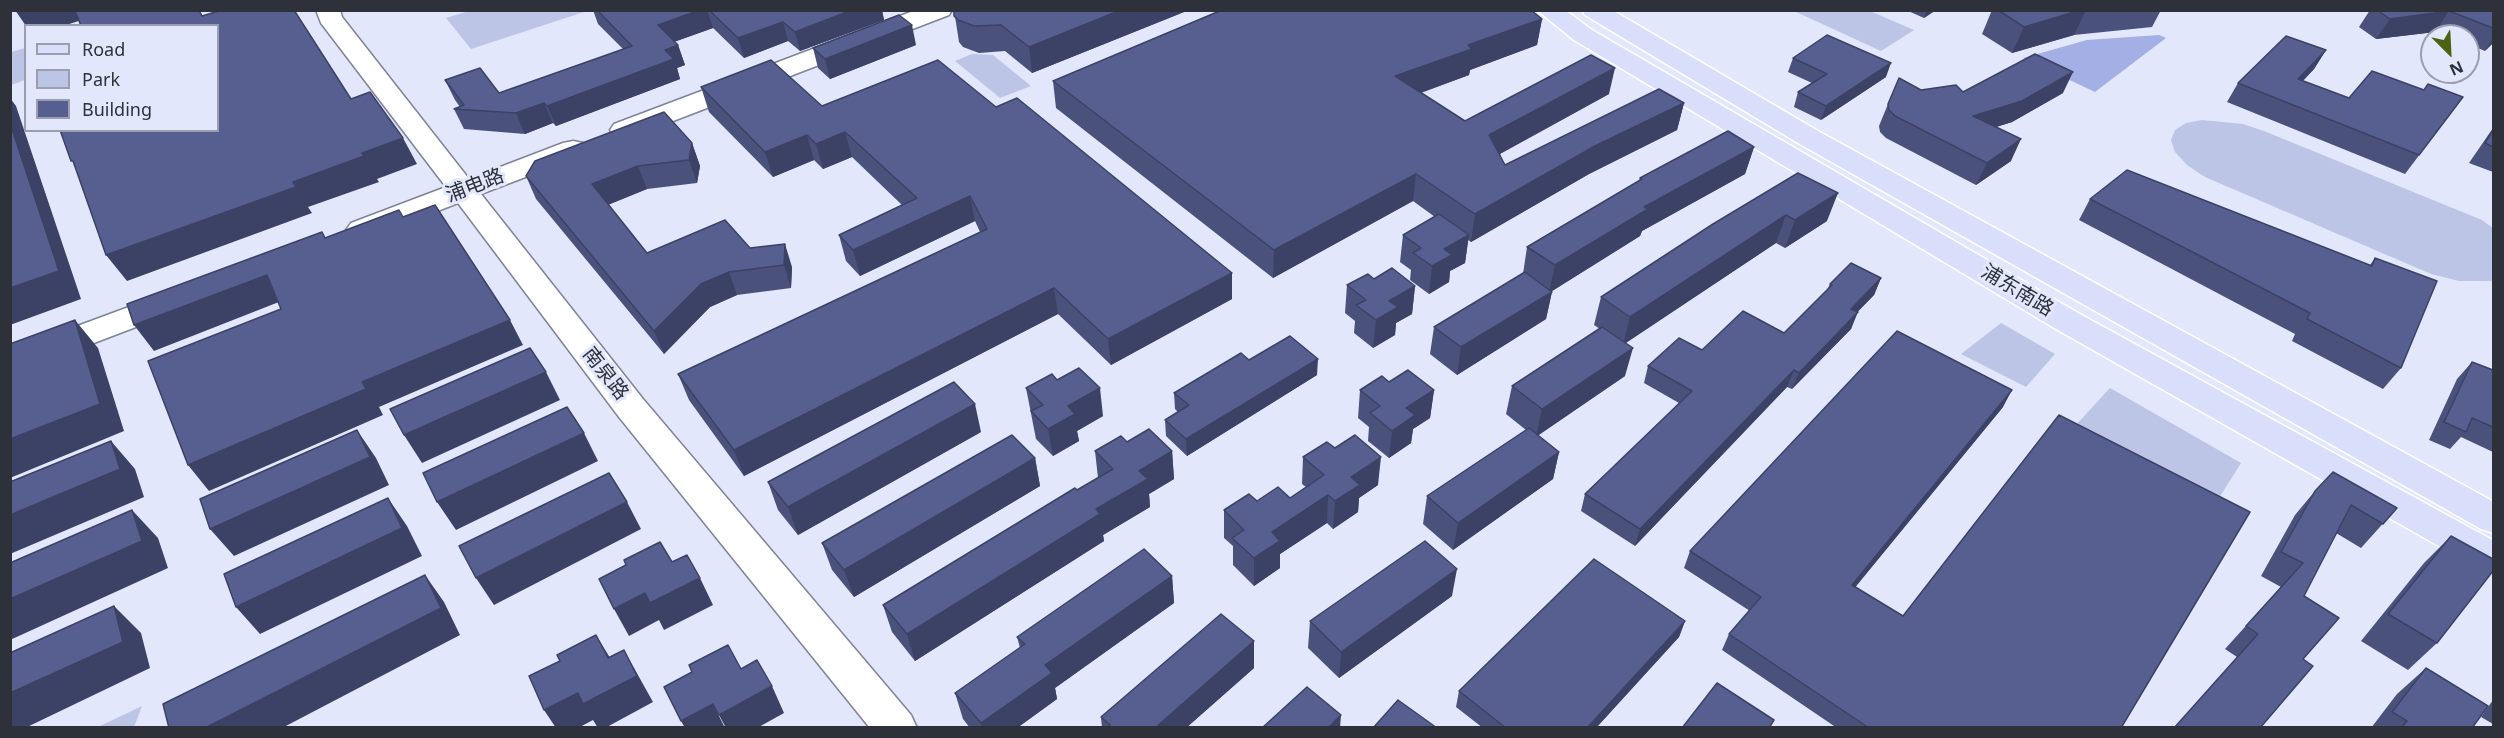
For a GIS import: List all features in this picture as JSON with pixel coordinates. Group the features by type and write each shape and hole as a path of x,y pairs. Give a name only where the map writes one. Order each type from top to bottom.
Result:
{"main road":[{"name":"浦东南路","path":"1549,10 1583,35 2067,321 2493,559"},
{"name":"浦东南路","path":"1594,10 1910,195 2493,519"}],"street":[{"name":"南泉路","path":"328,10 330,18 342,35 631,408 896,728"},
{"name":"浦电路","path":"331,241 940,10"},
{"path":"10,364 199,292"}],"green space":[{"path":"469,11 587,11 471,49 446,18"},
{"path":"1794,11 1870,11 1914,30 1881,51"},
{"path":"24,48 24,80 11,85 11,52"},
{"path":"972,54 993,55 1031,86 1000,98 955,61"},
{"path":"2202,120 2243,124 2264,131 2482,220 2493,228 2493,281 2459,281 2431,274 2205,177 2187,165 2175,152 2171,140 2175,130 2186,123"},
{"path":"2001,323 2055,354 2026,387 1961,354"},
{"path":"2110,388 2241,463 2219,498 2075,426"},
{"path":"142,706 134,727 98,727"}],"shaded area":[{"path":"2159,35 2166,38 2095,92 2023,58 2087,40"}],"building":[{"path":"75,10 199,10 202,16 222,10 294,10 351,99 370,92 403,138 362,153 364,156 293,182 296,187 106,255 61,132 219,132 219,24 80,24"},
{"path":"597,10 700,10 658,25 678,45 665,50 674,59 547,106 544,103 516,113 454,109 464,105 445,80 480,68 499,93 632,46"},
{"path":"709,10 852,10 795,32 783,22 738,38"},
{"path":"954,10 1121,10 1029,47 1001,25 974,26 958,20 954,16"},
{"path":"1222,10 1531,10 1542,19 1468,45 1472,49 1395,76 1465,121 1591,55 1615,68 1489,135 1505,165 1659,89 1684,103 1595,146 1475,214 1416,174 1274,250 1053,81"},
{"path":"1998,10 2081,10 2024,27"},
{"path":"2377,10 2493,10 2493,28 2449,11 2390,19"},
{"path":"899,15 912,25 825,59 813,48"},
{"path":"1827,35 1891,63 1826,106 1798,92 1827,74 1793,58"},
{"path":"2286,36 2326,50 2298,79 2349,98 2372,71 2424,90 2428,84 2463,97 2419,155 2238,83"},
{"path":"2035,54 2073,72 2022,101 1973,116 2021,139 1987,163 1895,116 1889,110 1888,104 1899,78 1921,90 1956,85 1963,92"},
{"path":"771,60 822,106 938,60 996,107 1017,98 1232,273 1108,339 1054,288 734,450 678,374 987,229 970,196 853,250 839,235 917,198 845,132 816,144 807,135 765,152 701,87"},
{"path":"664,112 692,143 689,160 638,166 592,184 647,253 725,220 750,248 785,244 784,265 729,272 701,284 654,331 526,176 535,161"},
{"path":"10,123 59,271 10,288"},
{"path":"2493,130 2493,147 2485,143"},
{"path":"1728,131 1754,147 1644,207 1648,209 1555,265 1527,247 1642,179 1640,178"},
{"path":"2127,170 2372,266 2375,258 2437,281 2401,368 2307,319 2310,313 2090,199"},
{"path":"1798,173 1838,193 1795,220 1786,215 1630,317 1601,297 1713,224"},
{"path":"435,205 510,320 362,382 366,389 188,465 148,361 281,309 267,275 134,325 127,304 322,232 325,238 399,210 403,217"},
{"path":"1439,214 1469,235 1444,249 1452,255 1432,266 1413,253 1421,248 1403,235"},
{"path":"1851,263 1881,278 1851,309 1858,312 1799,373 1794,370 1640,529 1585,494 1692,391 1648,366 1679,338 1702,350 1743,311 1784,333"},
{"path":"1392,268 1415,286 1389,301 1398,307 1376,320 1356,305 1366,300 1347,285 1368,274 1374,279"},
{"path":"1525,272 1552,292 1461,347 1434,327"},
{"path":"75,320 100,404 10,439 10,344"},
{"path":"1602,327 1633,348 1542,409 1512,386"},
{"path":"1897,331 2012,390 1852,585 1903,616 2059,415 2250,512 2121,728 1869,728 1729,634 1761,597 1690,551"},
{"path":"1290,336 1318,359 1186,439 1165,420 1189,405 1174,393 1241,353 1249,360"},
{"path":"530,348 546,372 404,435 390,409"},
{"path":"2472,362 2493,370 2493,427 2472,418 2466,432 2444,422"},
{"path":"1079,368 1100,388 1068,406 1075,414 1048,429 1031,411 1043,405 1026,388 1052,374 1057,380"},
{"path":"1408,370 1434,390 1406,408 1415,415 1392,431 1370,413 1380,406 1360,390 1382,376 1389,382"},
{"path":"954,382 975,404 788,507 768,482"},
{"path":"567,407 584,433 437,502 423,473"},
{"path":"1529,428 1559,452 1458,523 1427,496"},
{"path":"1149,429 1172,451 1139,471 1148,479 1096,509 1100,514 907,634 883,605 1075,488 1077,490 1113,469 1095,451 1121,436 1127,442"},
{"path":"357,430 370,457 210,529 200,499"},
{"path":"1012,435 1035,458 844,570 822,543"},
{"path":"1355,435 1381,457 1351,477 1360,485 1335,501 1328,495 1272,532 1280,541 1254,558 1232,538 1244,530 1224,510 1249,494 1257,501 1278,487 1290,498 1324,475 1303,457 1327,442 1335,448"},
{"path":"111,441 120,469 10,515 10,482"},
{"path":"2333,472 2397,508 2383,524 2351,505 2304,596 2339,618 2303,659 2313,666 2260,728 2174,728 2258,634 2246,626 2303,563 2281,552 2315,491"},
{"path":"609,473 627,502 476,578 459,546"},
{"path":"388,498 402,528 236,607 224,574"},
{"path":"132,510 142,541 10,599 10,563"},
{"path":"2451,536 2493,559 2493,571 2437,643 2388,614"},
{"path":"1425,541 1457,569 1341,652 1310,621"},
{"path":"660,542 672,562 687,555 700,578 650,603 645,593 614,609 599,579 626,565 624,560"},
{"path":"1144,549 1172,576 1045,665 1052,673 981,723 955,693 1025,644 1017,637"},
{"path":"1594,559 1685,621 1587,728 1506,728 1459,691"},
{"path":"425,575 441,608 205,728 169,728 163,704"},
{"path":"114,606 123,642 10,693 10,653"},
{"path":"1221,614 1254,641 1155,728 1107,728 1110,725 1101,717"},
{"path":"596,635 608,658 624,650 637,676 583,704 578,693 544,710 529,676 560,661 557,655"},
{"path":"728,645 741,669 757,660 772,686 719,715 713,704 681,721 664,687 692,672 689,665"},
{"path":"2426,668 2488,706 2472,728 2401,728 2407,721 2392,712"},
{"path":"1717,683 1774,720 1769,728 1682,728"},
{"path":"1307,687 1341,715 1328,728 1262,728"},
{"path":"1398,700 1437,728 1373,728"}]}
